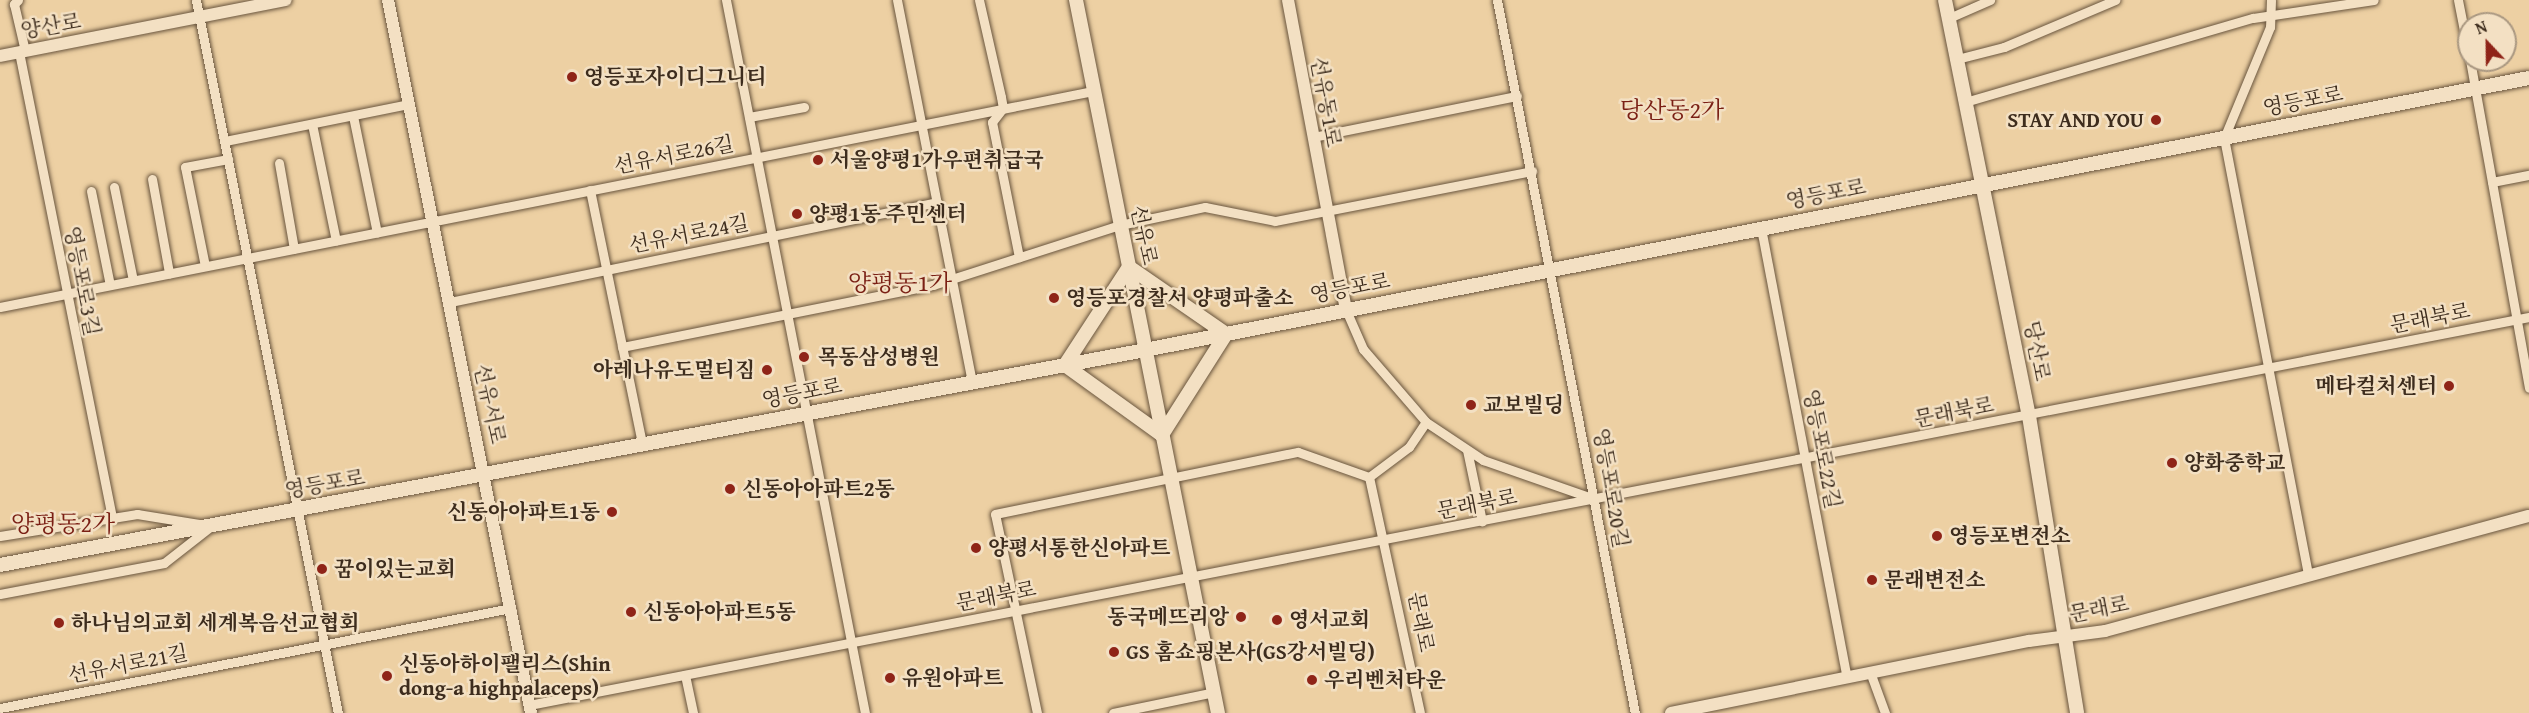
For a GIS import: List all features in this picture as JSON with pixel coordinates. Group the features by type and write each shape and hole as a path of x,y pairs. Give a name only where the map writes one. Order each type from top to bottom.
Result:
{"main road":[{"name":"선유로","path":"1077,0 1093,91 1218,713"},
{"name":"당산로","path":"1945,0 2029,416 2061,636 2077,713"},
{"name":"영등포로","path":"0,565 485,476 642,444 1145,350 2529,78"},
{"path":"1129,267 1226,334 1162,435 1065,365 1129,267"}],"street":[{"name":"영등포로3길","path":"18,0 14,4 22,51 66,293 112,517"},
{"path":"196,0 300,510 338,713"},
{"name":"양산로","path":"0,56 286,0"},
{"name":"선유서로","path":"388,0 530,709"},
{"path":"726,0 865,713"},
{"path":"897,0 972,382"},
{"path":"979,0 1003,108 992,122 1019,257"},
{"name":"선유동1로","path":"1288,0 1346,310"},
{"name":"영등포로20길","path":"1497,0 1552,269 1635,713"},
{"path":"1949,18 1990,0"},
{"path":"1957,59 2004,47 2115,0"},
{"path":"2271,0 2270,27 2224,138 2308,576"},
{"path":"1965,102 2270,13 2374,0"},
{"path":"2472,72 2529,388"},
{"name":"선유서로26길","path":"0,307 1093,91"},
{"path":"1313,137 1517,96"},
{"path":"225,141 409,104"},
{"path":"748,117 804,107"},
{"path":"353,116 377,233"},
{"path":"312,123 336,241"},
{"path":"205,266 185,167 228,159"},
{"path":"279,163 294,249"},
{"path":"622,347 787,316 952,279 1120,225 1205,207 1267,222 1532,171"},
{"path":"2492,182 2529,175"},
{"path":"152,179 169,273"},
{"path":"114,187 133,280"},
{"path":"590,190 642,444"},
{"path":"91,191 110,285"},
{"name":"선유서로24길","path":"450,302 607,272 937,202"},
{"name":"영등포로22길","path":"1761,228 1847,677"},
{"path":"1346,310 1363,349 1426,422 1467,450 1505,469 1595,500"},
{"name":"문래북로","path":"530,709 685,675 2029,416 2529,317"},
{"path":"1369,477 1409,447 1426,422"},
{"path":"1467,450 1482,521"},
{"path":"1037,713 995,514 1298,452 1369,477"},
{"path":"1369,477 1385,539"},
{"path":"0,536 112,517 157,514 210,527"},
{"name":"문래로","path":"1671,713 1870,672 2061,636 2105,631 2529,516"},
{"path":"0,594 164,563 210,527"},
{"name":"문래로","path":"1385,539 1420,713"},
{"name":"선유서로21길","path":"0,708 511,608"},
{"path":"1870,672 1885,713"},
{"path":"685,675 693,713"},
{"path":"1113,713 1214,692"}],"place":[{"name":"영등포자이디그니티","path":"572,77"},
{"name":"STAY AND YOU","path":"2156,120"},
{"name":"서울양평1가우편취급국","path":"818,160"},
{"name":"양평1동 주민센터","path":"797,214"},
{"name":"영등포경찰서 양평파출소","path":"1054,298"},
{"name":"목동삼성병원","path":"804,357"},
{"name":"아레나유도멀티짐","path":"767,370"},
{"name":"메타컬처센터","path":"2449,386"},
{"name":"교보빌딩","path":"1471,405"},
{"name":"양화중학교","path":"2172,463"},
{"name":"신동아아파트2동","path":"730,489"},
{"name":"신동아아파트1동","path":"612,512"},
{"name":"영등포변전소","path":"1937,536"},
{"name":"양평서통한신아파트","path":"976,548"},
{"name":"꿈이있는교회","path":"322,569"},
{"name":"문래변전소","path":"1872,580"},
{"name":"신동아아파트5동","path":"631,612"},
{"name":"동국메뜨리앙","path":"1241,617"},
{"name":"영서교회","path":"1277,620"},
{"name":"하나님의교회 세계복음선교협회","path":"59,623"},
{"name":"GS 홈쇼핑본사(GS강서빌딩)","path":"1114,652"},
{"name":"신동아하이팰리스(Shin dong-a highpalaceps)","path":"387,676"},
{"name":"유원아파트","path":"890,678"},
{"name":"우리벤처타운","path":"1312,680"}],"district":[{"name":"당산동2가","path":"1672,110"},
{"name":"양평동1가","path":"900,283"},
{"name":"양평동2가","path":"63,524"}]}
